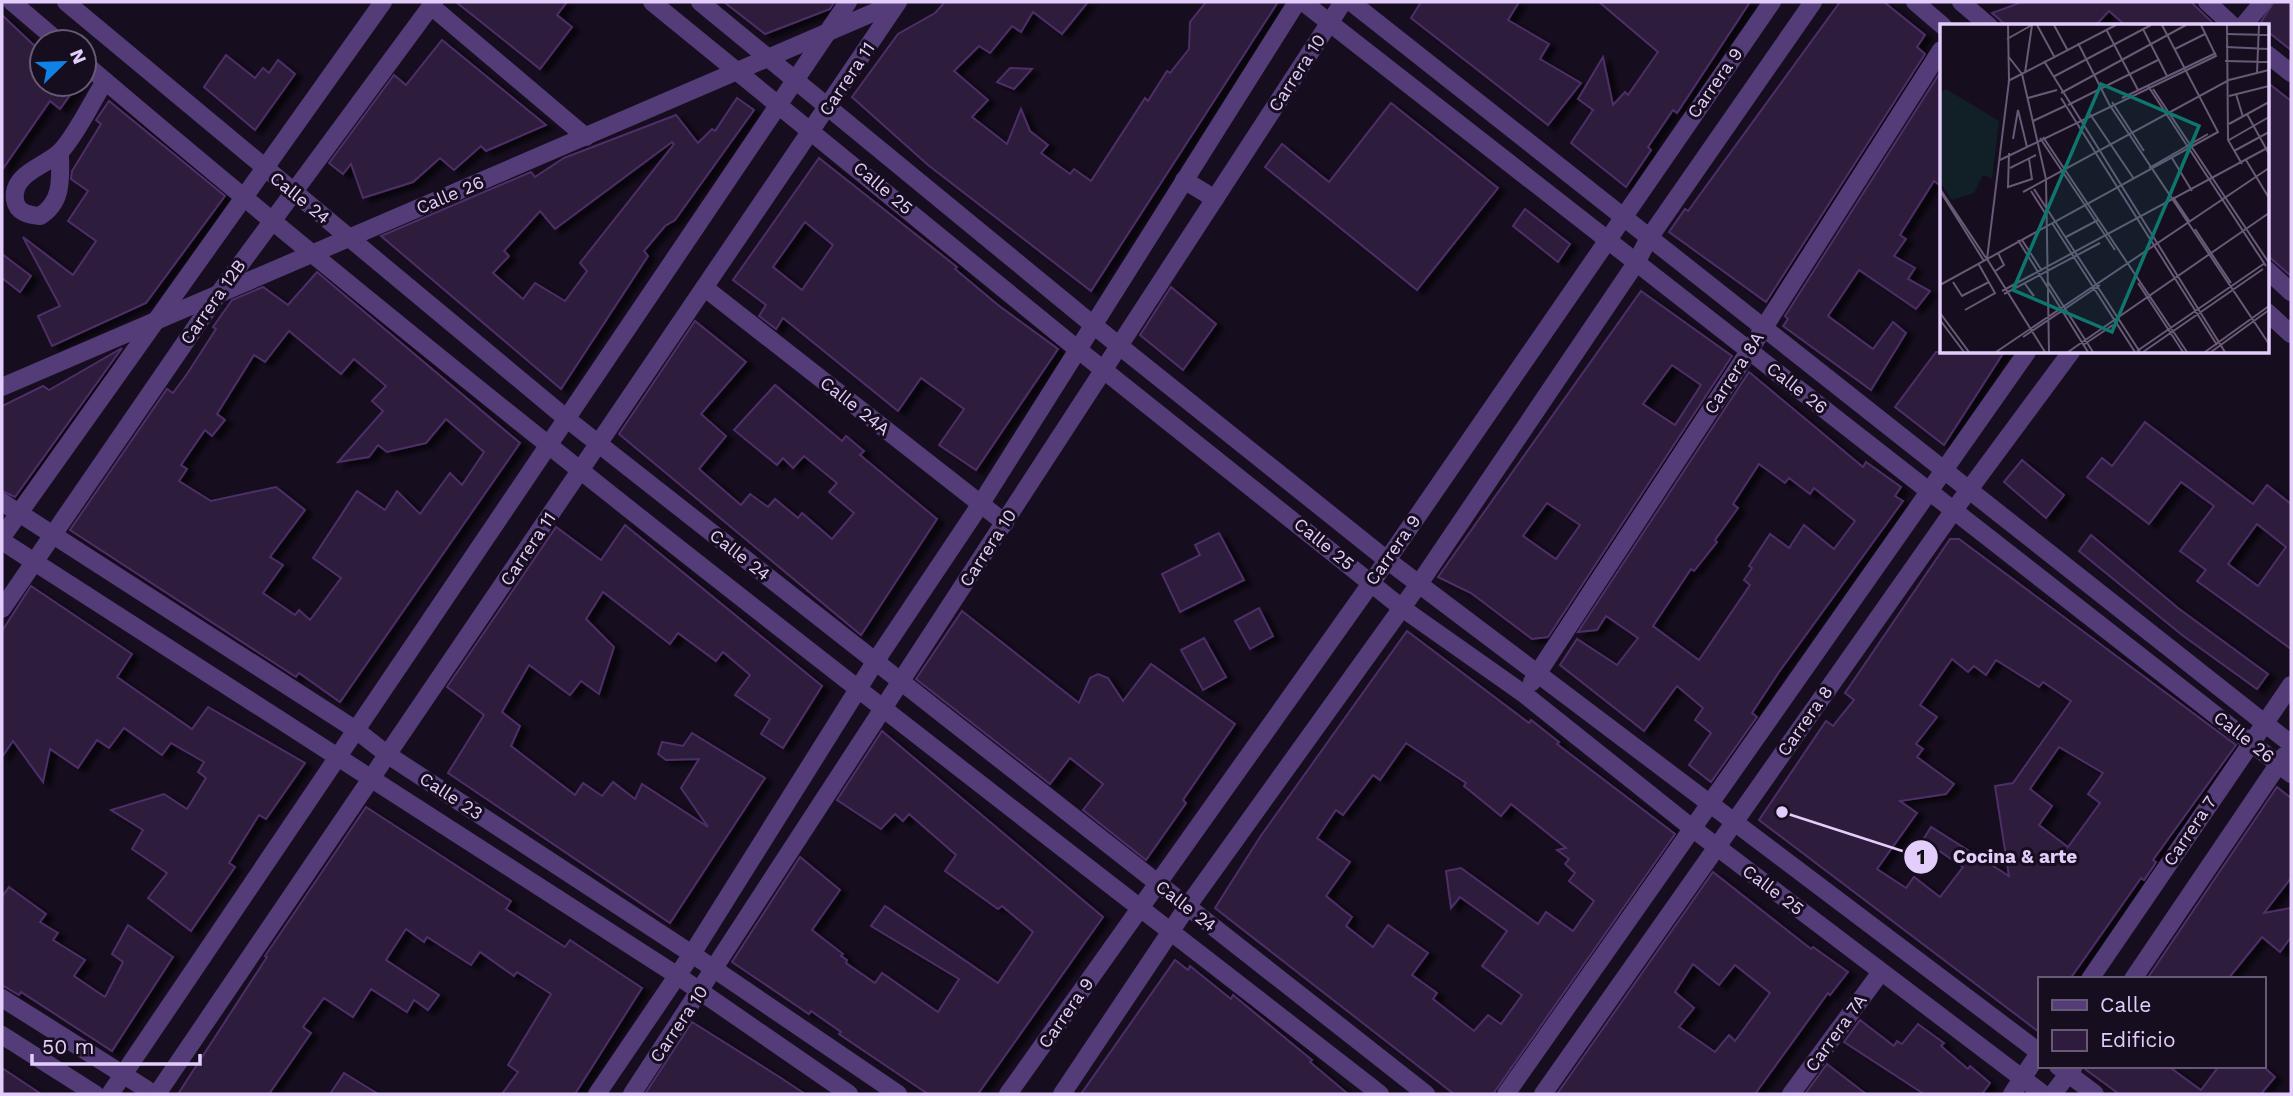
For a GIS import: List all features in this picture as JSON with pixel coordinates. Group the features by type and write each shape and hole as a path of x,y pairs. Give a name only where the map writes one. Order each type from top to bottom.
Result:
{"street":[{"path":"12,2 43,28"},
{"name":"Calle 24","path":"66,2 567,419 1426,1094"},
{"name":"Carrera 12B","path":"2,539 17,512 158,321 383,2"},
{"name":"Calle 25","path":"652,2 1076,348 1402,608 1524,694 1692,828 2043,1094"},
{"name":"Calle 25","path":"700,2 1092,324 1387,559 2038,1051"},
{"path":"110,1094 848,2"},
{"name":"Calle 26","path":"2,387 898,2"},
{"name":"Carrera 11","path":"156,1094 813,131 898,2"},
{"name":"Carrera 10","path":"597,1094 678,976 875,662 980,505 1076,348 1297,2"},
{"name":"Calle 26","path":"1303,2 2285,770"},
{"name":"Carrera 10","path":"632,1094 1343,2"},
{"name":"Calle 26","path":"1351,2 2291,744"},
{"name":"Carrera 9","path":"1009,1094 1371,582 1772,2"},
{"name":"Carrera 9","path":"1062,1094 1187,907 1419,584 1636,263 1649,238 1814,2"},
{"path":"1915,2 1940,24"},
{"path":"1961,2 1978,24"},
{"path":"2207,2 2232,24"},
{"path":"2246,24 2263,2"},
{"path":"433,4 586,137"},
{"name":"Carrera 12B","path":"2,609 217,296 292,191 433,4"},
{"name":"Carrera 8A","path":"1524,694 1749,351 1940,52"},
{"path":"2268,55 2291,74"},
{"name":"Calle 24","path":"98,76 243,198 549,446 1380,1094"},
{"path":"60,152 104,81"},
{"path":"1184,180 1215,198"},
{"path":"2268,271 2291,292"},
{"name":"Calle 24A","path":"705,288 1005,523"},
{"path":"2268,313 2291,334"},
{"name":"Carrera 8","path":"1506,1094 2026,354"},
{"name":"Carrera 8","path":"1544,1094 1954,510 2070,354"},
{"name":"Calle 23","path":"2,502 356,730 388,755 692,954 898,1094"},
{"name":"Calle 23","path":"2,539 678,976 849,1094"},
{"name":"Carrera 7","path":"2091,977 2263,722 2291,685"},
{"name":"Carrera 7","path":"2134,977 2285,770 2291,744"},
{"name":"Carrera 7A","path":"1791,1094 1881,972"},
{"path":"2,998 156,1094"},
{"path":"2,1035 95,1094"},
{"path":"2012,1094 2038,1054"},
{"path":"2053,1094 2067,1069 2095,1094"}],"building":[{"path":"456,2 567,2 557,15 572,27 540,69"},
{"path":"724,2 834,2 830,9 765,34"},
{"path":"945,2 1088,2 1062,34 1033,12 1021,32 1012,26 990,53 979,46 954,71 988,100 972,117 1007,144 1021,109 1030,131 1048,145 1041,153 1070,174 1074,169 1091,181 1145,98 1148,101 1167,71 1170,73 1189,49 1190,22 1206,2 1278,2 1091,291 928,165 852,97 898,34 935,13"},
{"path":"1421,2 1519,2 1508,20 1549,44 1540,59 1581,83 1548,125 1411,18"},
{"path":"1599,2 1750,2 1677,113 1673,110 1648,147 1651,150 1626,187 1571,143 1593,110 1578,99 1603,57 1613,105 1625,92 1628,95 1658,52"},
{"path":"1840,2 1884,2 1925,35 1917,47 1925,54 1766,302 1669,232 1685,209 1688,211"},
{"path":"2022,2 2191,2 2214,24 2124,24 2109,11 2097,24 2005,24 1992,13"},
{"path":"2274,2 2291,2 2291,50 2268,32 2268,24 2260,24"},
{"path":"2,15 28,40 28,98 68,98 60,109 50,101 2,170"},
{"path":"442,40 546,125 486,151 481,146 454,170 440,158 413,182 363,198 351,164 343,174 329,163 394,75 406,85"},
{"path":"226,55 255,78 263,68 269,73 278,60 295,74 255,130 204,87"},
{"path":"1010,68 1032,69 1014,89 997,82"},
{"path":"1940,73 1940,185 1934,181 1900,235 1906,239 1894,256 1915,268 1908,279 1930,291 1916,309 1859,270 1828,316 1873,349 1893,322 1906,333 1871,390 1783,326 1788,319 1785,316"},
{"path":"2268,83 2291,101 2291,276 2268,256"},
{"path":"737,98 754,110 675,220 665,226 644,251 648,256 561,389 381,236 531,172 535,177 564,158 676,115 698,143 712,129 715,131","holes":["672,142 674,144 580,263 587,271 565,301 535,283 523,299 493,273 509,256 504,251 540,211 555,229"]},
{"path":"109,101 225,196 146,303 52,346 38,316 60,306 23,237 73,275 96,241 68,221 88,191 71,179 72,171 101,124 96,120"},
{"path":"1391,103 1498,188 1417,290 1265,167 1282,144 1329,182"},
{"path":"819,158 957,267 955,269 998,305 1058,349 976,470 939,445 964,409 921,378 898,411 783,318 776,329 759,316 766,305 733,280","holes":["805,222 833,245 802,290 773,267"]},
{"path":"1525,209 1570,244 1558,262 1513,226"},
{"path":"2,254 31,276 20,292 2,278"},
{"path":"317,272 520,443 340,702 299,673 296,677 70,530 167,389 173,393 187,374 216,329 213,327 232,300 263,287 288,305","holes":["289,331 341,374 354,359 386,386 372,401 383,411 338,462 369,457 378,445 387,452 426,443 446,419 484,452 462,485 450,473 420,514 397,491 385,510 357,491 313,558 341,578 310,620 299,610 295,615 263,593 283,565 270,557 305,510 276,487 211,501 179,481 187,469 181,465 205,430 212,436 225,420 217,414 254,355 265,362"]},
{"path":"1171,287 1216,324 1183,370 1140,335"},
{"path":"1641,291 1732,356 1548,637 1532,639 1471,593 1438,577","holes":["1672,365 1701,385 1675,425 1643,404","1547,503 1580,525 1556,559 1523,536"]},
{"path":"695,321 746,362 701,414 726,436 699,469 741,505 750,494 768,507 775,499 798,518 802,513 832,539 854,513 829,492 837,483 804,456 793,468 783,458 777,465 734,430 775,385 842,441 846,436 864,451 860,455 937,519 861,635 619,434"},
{"path":"122,348 15,497 2,491 2,406 43,386 49,390"},
{"path":"1936,352 2003,354 1944,445 1895,407"},
{"path":"1749,372 1863,467 1866,462 1901,487 1895,496 1903,501 1779,672 1752,713 1757,717 1711,782 1689,765 1711,733 1695,720 1703,708 1677,686 1644,731 1560,665 1577,639 1617,665 1638,638 1606,616 1597,630 1578,632","holes":["1759,464 1785,483 1789,478 1810,494 1814,488 1855,521 1834,549 1804,525 1789,548 1770,534 1749,566 1752,568 1744,580 1750,585 1699,660 1653,626 1691,569 1694,571 1717,542 1715,540 1738,508 1733,504"]},
{"path":"2145,422 2253,504 2267,485 2291,504 2291,649 2197,581 2206,570 2180,551 2214,506 2181,482 2149,524 2087,477 2102,458 2112,466","holes":["2257,524 2286,547 2258,586 2228,564"]},
{"path":"2022,460 2064,495 2046,518 2004,482"},
{"path":"625,525 822,686 783,748 761,734 770,719 735,695 750,675 723,652 716,661 678,633 670,644 603,592 586,619 614,647 599,694 581,681 570,695 529,665 502,712 520,726 511,746 575,795 583,783 602,796 613,782 635,799 642,784 708,827 681,788 699,759 666,760 658,754 662,742 683,746 692,733 765,778 670,923 448,773 484,715 447,687 556,527 601,560"},
{"path":"1219,533 1244,580 1180,612 1162,574 1200,555 1195,545"},
{"path":"2091,535 2178,608 2268,674 2257,689 2182,635 2079,551"},
{"path":"1950,539 1959,539 2236,745 2153,860 2156,862 2144,880 2141,878 2071,977 2038,977 2038,1031 1759,820 1826,721 1833,726 1854,700 1845,693","holes":["1952,659 1968,672 1974,666 1986,675 1996,660 2039,687 2043,682 2071,701 2013,783 1995,786 2009,876 1931,827 1923,840 1963,867 1940,897 1914,877 1906,888 1877,869 1917,813 1900,801 1946,794 1954,784 1917,757 1923,749 1916,744 1937,717 1920,705","2059,747 2103,773 2088,794 2100,803 2068,847 2039,825 2052,806 2030,789"]},
{"path":"31,586 132,654 117,677 192,729 208,707 305,763 266,819 259,815 229,863 235,867 191,931 148,898 167,873 132,849 143,830 111,810 164,794 187,809 206,778 198,772 204,762 171,743 162,755 124,728 109,748 97,740 78,768 50,749 43,782 13,741 2,757 2,631"},
{"path":"1259,608 1273,636 1250,649 1235,621"},
{"path":"962,611 1079,703 1090,678 1098,674 1108,678 1123,701 1151,664 1235,724 1183,800 1186,803 1146,860 1083,810 1103,784 1070,758 1050,784 916,679"},
{"path":"1407,631 1529,723 1531,720 1559,742 1557,744 1675,834 1493,1094 1454,1094 1215,908 1260,837","holes":["1406,743 1466,783 1464,786 1501,816 1511,804 1566,848 1557,850 1569,859 1565,864 1575,873 1569,881 1594,901 1573,931 1546,912 1538,924 1461,868 1446,871 1451,908 1460,897 1507,931 1482,966 1522,995 1501,1024 1488,1015 1474,1031 1433,999 1437,993 1412,975 1428,953 1388,925 1373,947 1346,926 1352,917 1326,896 1350,862 1317,838 1336,810 1343,815 1373,775 1380,780"]},
{"path":"1204,638 1226,677 1203,690 1181,650"},
{"path":"882,731 1103,917 978,1094 928,1094 839,1034 841,1032 811,1011 809,1014 732,962 800,857 840,890 812,930 843,954 841,956 847,960 846,963 875,983 882,973 938,1012 959,979 871,926 885,906 998,983 1033,932 1002,906 998,909 945,871 956,855 909,814 903,821 895,814 881,829 837,800"},
{"path":"2277,787 2291,798 2291,878 2264,913 2291,908 2291,937 2280,952 2262,937 2230,977 2148,977"},
{"path":"366,807 511,901 506,909 565,947 570,940 642,988 575,1094 502,1094 518,1072 508,1065 551,994 517,972 514,976 480,952 471,965 427,937 424,942 406,929 386,960 439,995 428,1010 414,1000 407,1012 371,989 353,1017 324,998 303,1027 311,1033 269,1094 178,1094 267,957 265,956"},
{"path":"1713,872 1811,949 1813,947 1848,972 1830,995 1828,993 1755,1094 1557,1094","holes":["1693,964 1719,985 1735,965 1770,993 1735,1041 1729,1035 1715,1052 1679,1027 1694,1008 1675,992"]},
{"path":"9,887 46,914 40,922 58,933 53,940 85,960 74,976 105,997 123,962 112,954 128,925 173,957 112,1051 21,992 19,995 2,985 2,897"},
{"path":"1175,960 1188,970 1190,966 1231,999 1233,995 1312,1060 1310,1062 1348,1094 1081,1094"},
{"path":"1860,1020 1894,1046 1897,1041 1902,1044 1918,1024 1944,1043 1941,1046 1968,1069 1970,1066 1990,1083 1982,1094 1924,1094 1844,1042"},
{"path":"692,1022 781,1078 805,1094 645,1094"},
{"path":"1827,1064 1866,1094 1805,1094"},
{"path":"2,1068 41,1094 2,1094"},
{"path":"2171,1068 2201,1090 2218,1068 2265,1068 2275,1077 2261,1094 2119,1094 2085,1069"},
{"path":"344,1073 378,1094 330,1094"}],"place":[{"name":"Cocina & arte","path":"1782,812"}]}
